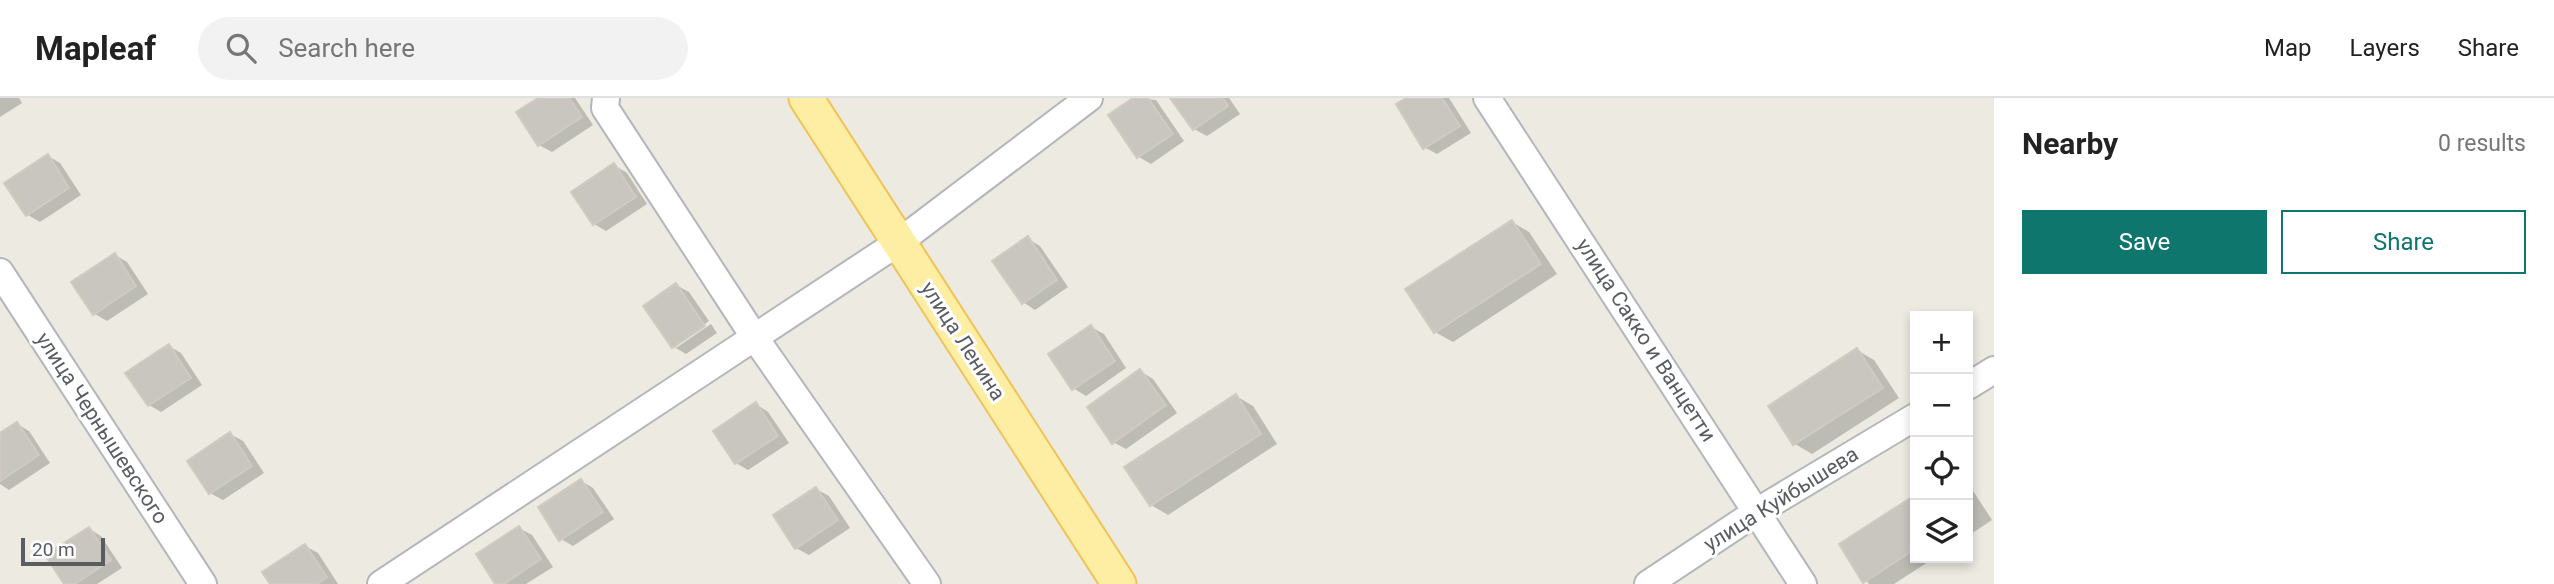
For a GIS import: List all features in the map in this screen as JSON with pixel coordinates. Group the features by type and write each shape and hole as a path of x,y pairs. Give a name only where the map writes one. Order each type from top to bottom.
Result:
{"main road":[{"name":"улица Ленина","path":"806,98 1119,584"}],"street":[{"path":"606,98 605,108 755,338 927,584"},
{"path":"381,584 899,242 1089,98"},
{"name":"улица Сакко и Ванцетти","path":"1487,98 1803,584"},
{"name":"улица Чернышевского","path":"0,272 203,584"},
{"path":"1973,383 1994,370"},
{"name":"улица Куйбышева","path":"1648,584 1758,511 1910,420"}],"building":[{"path":"538,98 569,98 582,117 538,146 516,112"},
{"path":"1133,98 1148,98 1173,134 1137,158 1108,115"},
{"path":"1170,98 1223,98 1228,106 1193,130"},
{"path":"1406,98 1442,98 1460,126 1423,149 1396,104"},
{"path":"48,154 69,188 26,216 4,183"},
{"path":"614,163 636,197 593,225 571,192"},
{"path":"1512,220 1541,264 1434,333 1405,289"},
{"path":"1028,236 1057,280 1022,304 992,261"},
{"path":"115,253 136,286 93,315 71,282"},
{"path":"676,283 705,326 672,348 643,306"},
{"path":"1091,325 1115,361 1072,390 1048,354"},
{"path":"169,344 191,378 148,406 125,373"},
{"path":"1857,348 1883,388 1793,445 1768,406"},
{"path":"1140,369 1166,405 1112,444 1087,407"},
{"path":"1236,394 1261,434 1150,506 1124,467"},
{"path":"756,402 778,436 735,464 713,431"},
{"path":"17,422 39,455 0,481 0,433"},
{"path":"230,432 252,466 209,494 187,461"},
{"path":"581,479 603,512 559,541 538,507"},
{"path":"816,487 838,520 795,549 773,515"},
{"path":"1910,498 1910,552 1863,583 1839,544"},
{"path":"519,526 541,559 504,584 495,584 476,554"},
{"path":"89,527 111,560 75,584 64,584 45,555"},
{"path":"305,544 327,577 317,584 270,584 262,572"}]}
